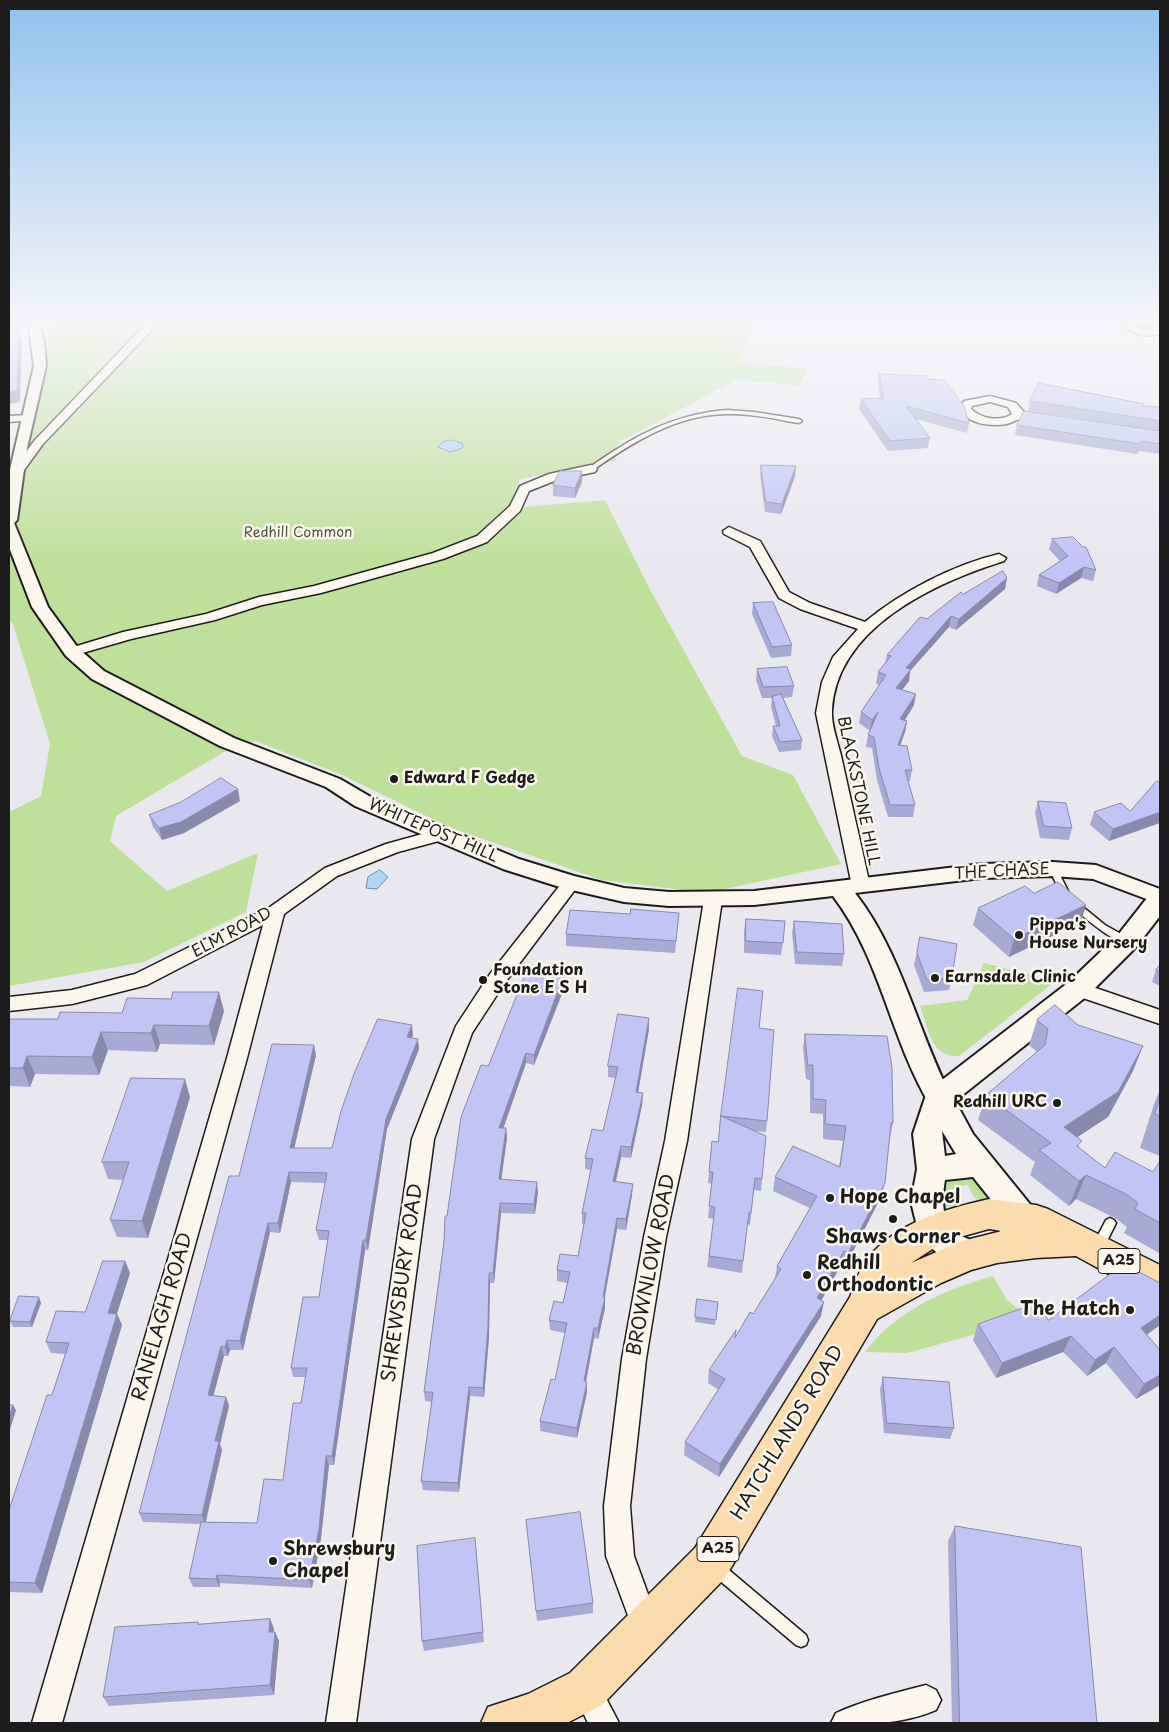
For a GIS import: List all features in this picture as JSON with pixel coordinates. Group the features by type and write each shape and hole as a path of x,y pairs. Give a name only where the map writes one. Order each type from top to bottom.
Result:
{"main road":[{"path":"939,1098 963,1142 1022,1217 983,1251 948,1244 933,1230 926,1202 932,1169 927,1134 939,1098 1078,988 1127,941 1160,898"},
{"path":"932,1169 981,1164"},
{"name":"HATCHLANDS ROAD","path":"524,1721 595,1706 646,1628 710,1563 864,1307 879,1271 901,1249 933,1230 959,1220 989,1214 1022,1217 1094,1238 1160,1283"},
{"name":"A25","path":"864,1307 931,1270 983,1251 1094,1238"}],"street":[{"path":"10,531 15,474 31,401"},
{"path":"15,474 38,442 78,401"},
{"path":"1018,415 1061,422"},
{"path":"9,419 26,418"},
{"path":"72,652 128,635 210,617 259,601 316,590 438,556 482,539 516,508 524,489 553,477 590,469"},
{"name":"WHITEPOST HILL","path":"10,531 40,607 72,652 98,675 179,719 227,742 333,783 362,801 444,834 510,864 571,883 624,896 713,900 850,888"},
{"path":"729,531 755,544 784,595 805,606 867,627"},
{"name":"BLACKSTONE HILL","path":"850,888 824,714 829,682 840,657 867,627 892,606 970,567 999,558"},
{"name":"ELM ROAD","path":"9,1004 72,998 140,980 276,910 331,872 392,848 444,834"},
{"name":"THE CHASE","path":"850,888 982,871 1053,868 1096,872 1160,898"},
{"name":"SHREWSBURY ROAD","path":"341,1723 423,1139 463,1031 497,979 571,883"},
{"path":"850,888 855,908 876,944 899,1000 926,1078 939,1098"},
{"name":"BROWNLOW ROAD","path":"646,1628 620,1556 617,1506 634,1359 655,1237 676,1141 713,900"},
{"name":"RANELAGH ROAD","path":"47,1723 234,1068 276,910"},
{"path":"1078,988 1160,1017"},
{"path":"846,1723 876,1718 926,1700"}],"lane":[{"path":"590,469 611,454 664,425 698,414 727,412 799,422"},
{"path":"1053,868 1062,888 1078,908 1102,927 1127,941"},
{"path":"710,1563 801,1640"}],"green space":[{"name":"Redhill Common","path":"35,401 697,401 619,442 616,461 520,479 513,508 605,500 647,584 742,756 793,775 841,864 706,893 602,880 451,828 344,776 255,741 224,752 116,816 110,841 167,891 258,853 246,912 144,962 9,986 9,812 41,796 50,744 13,624 9,621 9,530 13,525"},
{"path":"984,963 1056,981 959,1056 949,1055 936,1047 920,1006 967,1000"},
{"path":"964,1175 984,1188 992,1201 987,1206 973,1196 968,1185 955,1187 959,1198 958,1210 944,1206 943,1199 949,1178"},
{"path":"993,1276 1007,1300 1031,1319 907,1353 865,1352 892,1324 907,1313 939,1295"}],"water":[{"path":"451,440 462,443 463,448 450,452 438,447 443,442"},
{"path":"380,870 388,877 377,889 366,888 368,877"}],"building":[{"path":"862,401 960,401 964,406 969,423 906,406 930,438 890,441"},
{"path":"1030,401 1128,401 1144,404 1143,406 1160,407 1160,421"},
{"path":"1024,411 1160,431 1160,444 1141,441 1140,444 1017,425"},
{"path":"761,465 796,466 782,504 766,502"},
{"path":"560,471 582,471 575,488 553,485"},
{"path":"1073,537 1083,547 1086,547 1096,570 1084,567 1059,583 1039,575 1068,556 1052,539"},
{"path":"1003,571 1007,578 959,619 951,616 906,668 911,669 896,688 916,694 900,719 907,721 898,745 907,746 912,770 905,770 915,805 890,805 879,768 874,737 868,735 878,712 872,720 861,712 886,675 878,672 891,656 887,655 920,617 927,619 961,592 963,594"},
{"path":"773,602 792,645 772,647 753,603"},
{"path":"787,667 794,686 763,687 757,669"},
{"path":"781,694 802,740 780,742 773,726 780,726 772,697"},
{"path":"221,778 238,789 181,822 159,828 149,815 181,802"},
{"path":"1157,781 1160,783 1160,812 1113,829 1094,812 1121,803 1130,811"},
{"path":"1038,801 1066,803 1072,828 1044,826"},
{"path":"1058,882 1086,905 1014,939 978,908 1025,886 1034,893"},
{"path":"631,909 679,913 676,941 566,934 570,910 630,914"},
{"path":"746,919 785,921 783,943 746,941"},
{"path":"794,921 842,924 844,954 797,952"},
{"name":"Earnsdale Clinic","path":"920,937 957,944 952,978 927,980 917,953"},
{"path":"528,968 564,975 534,1055 526,1053 499,1128 506,1128 499,1179 537,1182 534,1204 500,1203 493,1273 489,1273 488,1327 483,1388 469,1387 458,1483 421,1481 433,1392 424,1392 444,1242 445,1216 447,1216 461,1117 481,1065 488,1066"},
{"path":"738,988 763,991 759,1028 774,1030 767,1121 721,1116"},
{"path":"173,992 219,992 209,1026 154,1025 151,1033 101,1032 92,1057 27,1056 23,1068 9,1068 9,1019 58,1019 60,1012 122,1013 127,998 171,999"},
{"path":"1055,1005 1078,1025 1143,1046 1118,1092 1064,1127 1082,1141 1077,1146 1105,1168 1115,1152 1153,1172 1160,1161 1160,1223 1135,1209 1138,1203 1126,1194 1086,1175 1079,1181 1039,1150 1051,1143 986,1095 1045,1045 1048,1029 1037,1020"},
{"path":"618,1014 649,1018 636,1092 643,1093 631,1147 621,1146 613,1181 633,1184 626,1219 617,1218 603,1297 605,1297 598,1328 594,1328 584,1381 587,1382 577,1428 540,1421 551,1379 555,1380 567,1323 549,1320 554,1301 563,1303 570,1272 557,1270 560,1254 578,1256 586,1213 582,1213 593,1159 585,1158 592,1129 603,1131 618,1067 608,1066"},
{"path":"378,1019 412,1025 407,1037 418,1039 386,1119 366,1240 363,1240 332,1456 326,1456 319,1529 309,1580 217,1575 216,1579 189,1578 201,1522 257,1523 264,1479 283,1480 293,1403 301,1403 307,1368 291,1368 303,1297 319,1297 329,1231 316,1230 327,1173 289,1172 278,1223 268,1223 240,1341 227,1340 225,1347 221,1346 208,1395 226,1397 215,1441 219,1441 202,1515 139,1513 229,1176 239,1176 272,1044 314,1045 290,1148 332,1148 341,1111 354,1074"},
{"path":"805,1034 887,1036 892,1068 893,1123 891,1123 885,1183 848,1253 844,1251 817,1298 824,1302 720,1464 685,1442 725,1379 709,1370 736,1330 735,1338 750,1312 753,1314 781,1269 777,1266 817,1196 775,1177 793,1146 840,1167 846,1126 825,1124 826,1100 813,1099 813,1065 808,1065"},
{"path":"131,1078 185,1079 142,1221 110,1220 129,1162 102,1162"},
{"path":"1160,1097 1160,1116 1155,1114"},
{"path":"721,1116 766,1136 762,1179 755,1178 743,1261 709,1256 715,1207 709,1206 713,1172 709,1172 712,1141 718,1142"},
{"path":"103,1261 125,1261 108,1313 117,1314 35,1583 9,1582 9,1510 47,1395 52,1395 69,1343 46,1342 56,1311 85,1312"},
{"path":"1124,1264 1160,1283 1160,1315 1141,1328 1160,1350 1160,1375 1144,1384 1114,1347 1095,1360 1071,1336 1002,1363 978,1324 1037,1303 1048,1320"},
{"path":"19,1296 39,1297 30,1322 10,1321"},
{"path":"697,1299 718,1302 716,1320 695,1317"},
{"path":"883,1377 949,1382 954,1428 887,1423"},
{"path":"9,1405 13,1405 9,1418"},
{"path":"580,1512 593,1603 536,1611 526,1520"},
{"path":"955,1526 1081,1547 1097,1723 960,1723"},
{"path":"475,1538 483,1632 422,1641 417,1546"},
{"path":"270,1619 269,1632 275,1632 270,1685 103,1697 115,1627"}],"place":[{"name":"Edward F Gedge","path":"394,779"},
{"name":"Pippa's House Nursery","path":"1019,935"},
{"name":"Earnsdale Clinic","path":"935,978"},
{"name":"Foundation Stone E S H","path":"483,980"},
{"name":"Redhill URC","path":"1057,1103"},
{"name":"Hope Chapel","path":"830,1198"},
{"name":"Shaws Corner","path":"893,1219"},
{"name":"Redhill Orthodontic","path":"807,1275"},
{"name":"The Hatch","path":"1130,1310"},
{"name":"Shrewsbury Chapel","path":"273,1561"}]}
